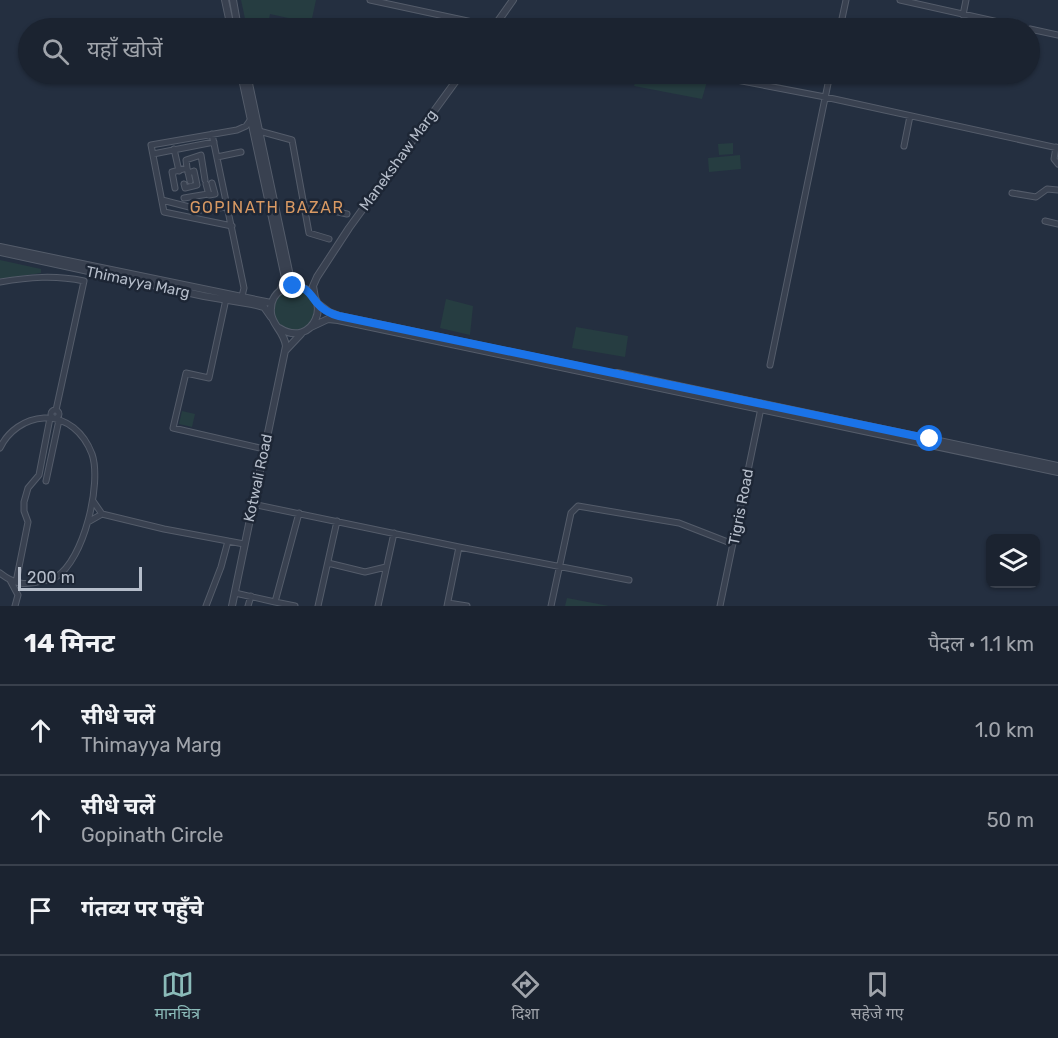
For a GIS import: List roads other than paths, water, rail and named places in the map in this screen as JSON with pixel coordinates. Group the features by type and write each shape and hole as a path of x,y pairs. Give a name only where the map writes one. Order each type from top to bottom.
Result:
{"street":[{"path":"225,0 229,18"},
{"path":"233,0 236,18"},
{"path":"370,0 453,18"},
{"path":"501,18 513,0"},
{"path":"842,18 846,0"},
{"path":"900,0 977,18"},
{"path":"963,15 966,0"},
{"path":"1040,32 1058,35"},
{"path":"243,84 287,277 329,312 550,363 1058,472"},
{"path":"249,84 287,277 271,303 272,317 285,339 285,351"},
{"name":"Manekshaw Marg","path":"301,287 316,277 454,84"},
{"path":"757,84 1057,147 1054,159 1058,164"},
{"path":"771,365 828,84"},
{"path":"904,146 910,116"},
{"path":"231,226 164,212 151,145 237,130 246,126 251,119"},
{"path":"259,131 291,140 309,233 329,239"},
{"path":"212,134 244,288 242,296"},
{"path":"173,141 179,171"},
{"path":"153,154 214,142"},
{"path":"217,157 241,152"},
{"path":"184,198 211,196 201,155 186,160 188,171"},
{"path":"175,188 172,172 194,171 197,185 185,188 187,183"},
{"path":"1012,193 1036,198 1047,189 1058,190"},
{"path":"162,200 201,210 227,207"},
{"path":"303,204 346,214"},
{"path":"1045,221 1058,224"},
{"name":"Thimayya Marg","path":"0,247 208,297 226,298 264,307 272,317"},
{"name":"Thimayya Marg","path":"0,252 271,303"},
{"path":"0,282 61,276 84,281 56,410 51,413 54,419 53,447 46,482"},
{"path":"279,328 292,334 309,329 317,316 313,286 316,277"},
{"path":"281,290 286,287 301,287"},
{"path":"226,298 209,378 186,373 173,428 264,449"},
{"path":"285,351 296,337 309,329 328,320 338,320 833,418 1058,466"},
{"name":"Kotwali Road","path":"232,606 285,351"},
{"name":"Tigris Road","path":"720,606 761,408"},
{"path":"0,448 5,438 21,425 36,419 54,419 76,429 92,456 93,501 80,547 56,576 29,585 18,595 15,606"},
{"path":"18,595 13,581 28,522 24,502 28,488 39,475 44,446 54,419"},
{"path":"44,446 53,447"},
{"path":"93,501 102,514 164,529 244,544"},
{"path":"252,504 629,580"},
{"path":"551,606 571,513 578,506 679,523 734,544"},
{"path":"275,602 299,513"},
{"path":"88,522 102,514"},
{"path":"318,606 337,521"},
{"path":"378,606 394,533"},
{"path":"206,606 228,541"},
{"path":"459,547 448,604 465,606"},
{"path":"328,563 365,572 387,567"},
{"path":"0,573 13,581 29,585"},
{"path":"235,593 295,606"},
{"path":"248,606 251,596"}],"district":[{"name":"GOPINATH BAZAR","path":"267,207"}]}
